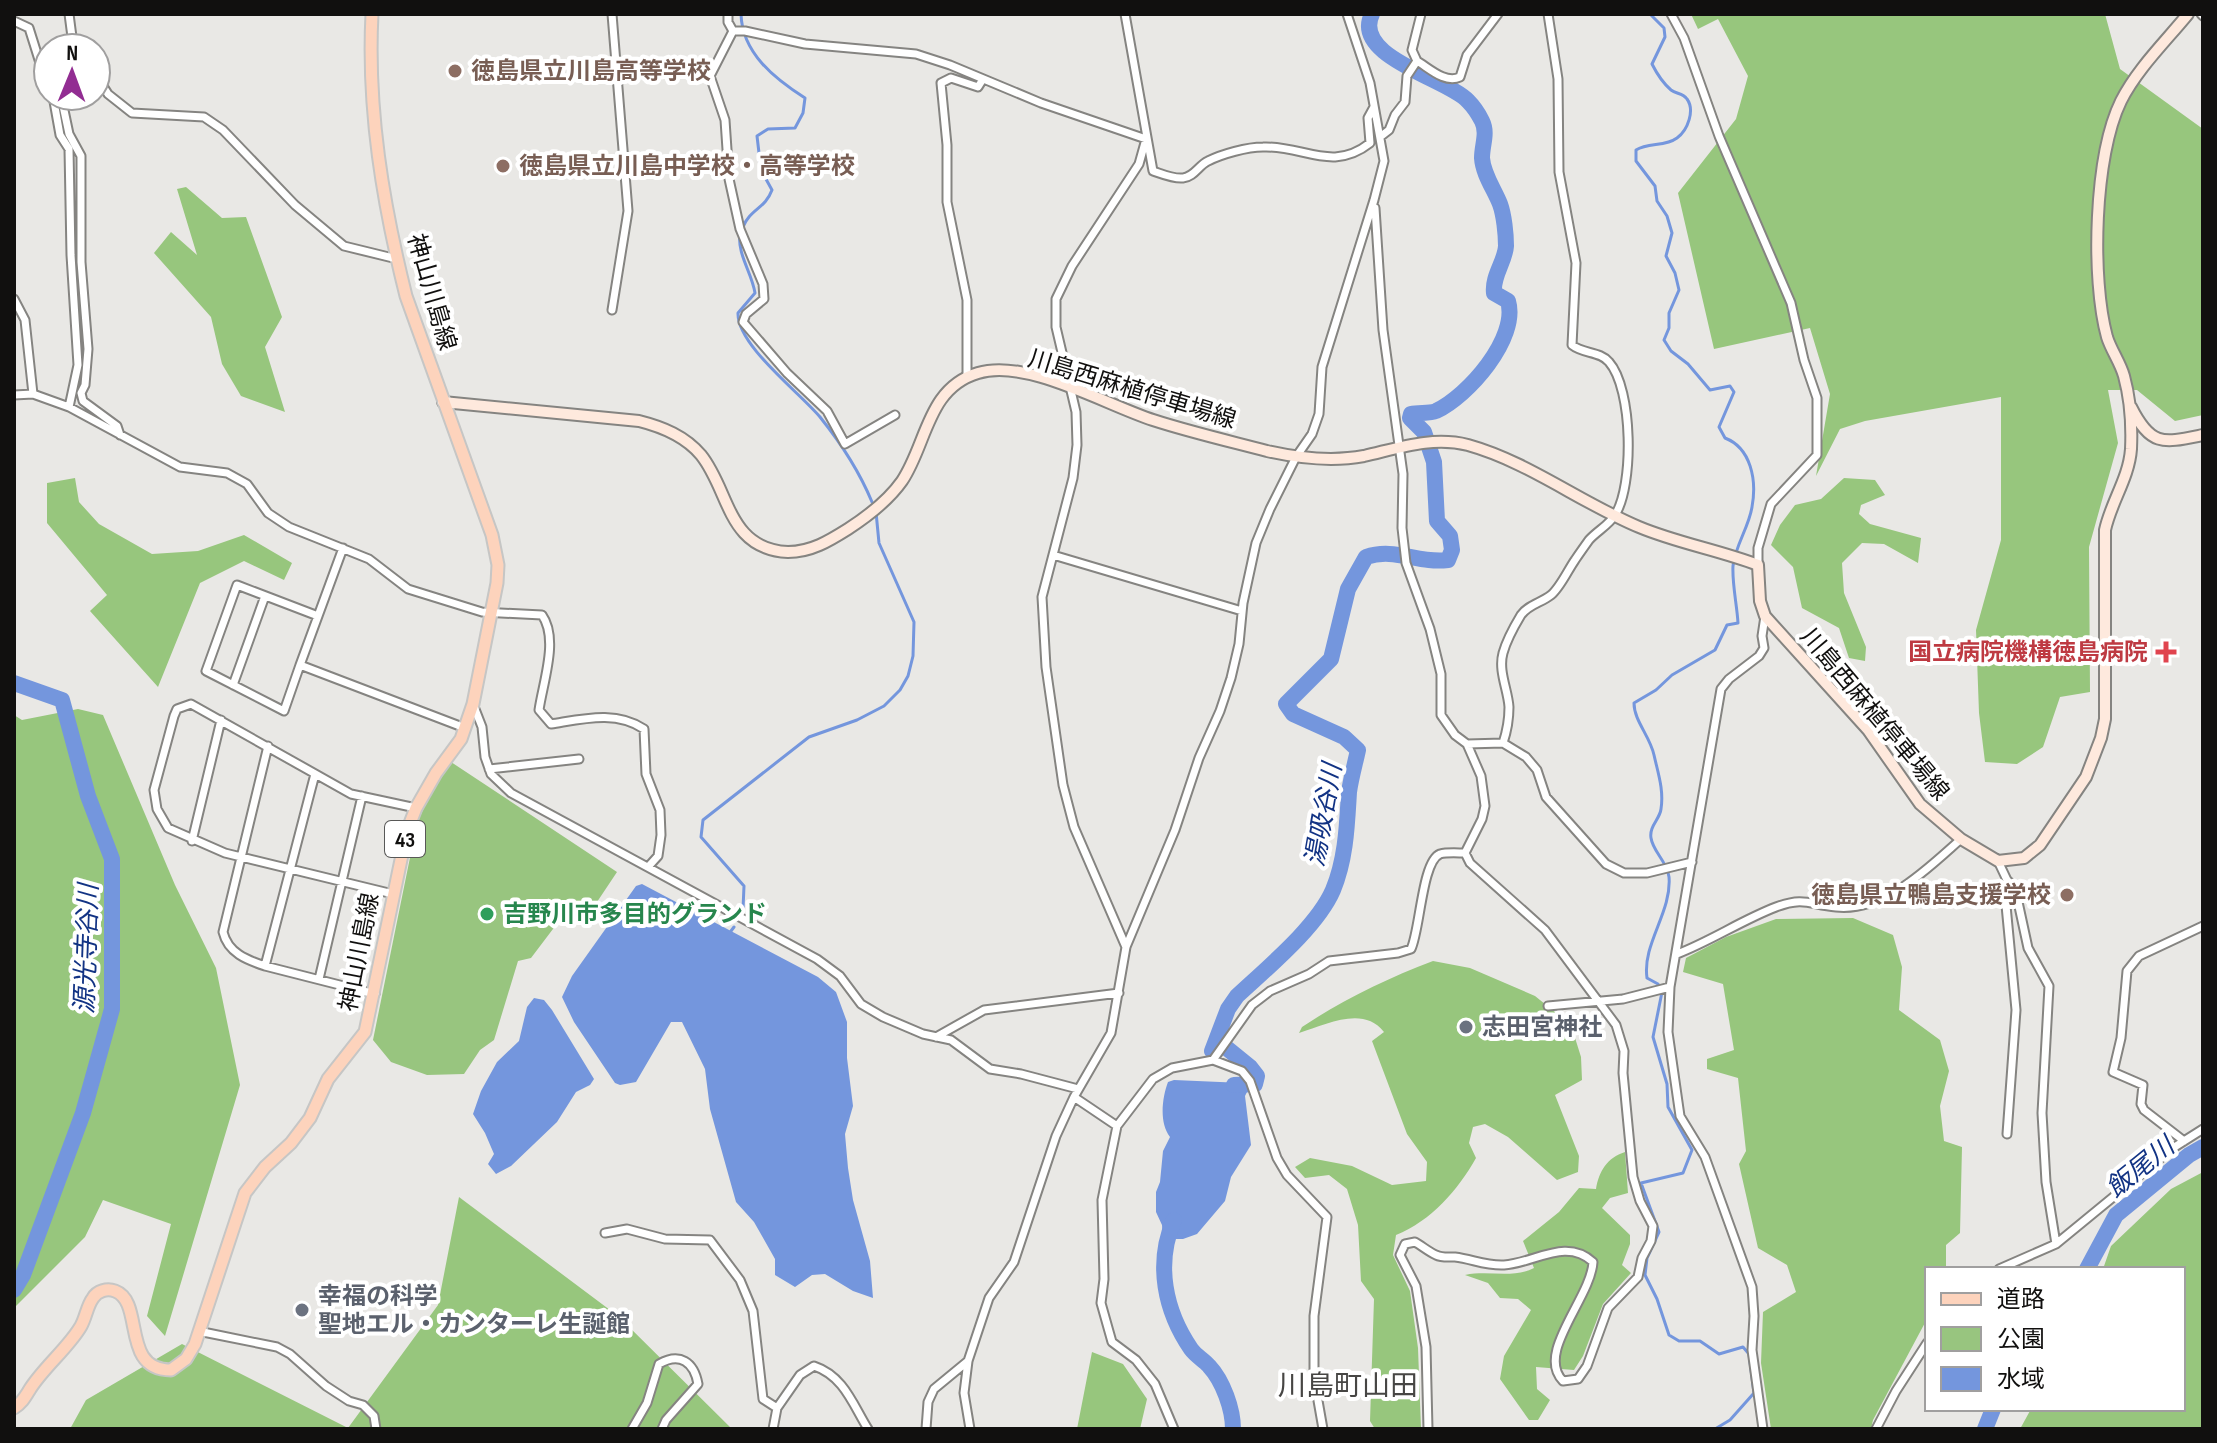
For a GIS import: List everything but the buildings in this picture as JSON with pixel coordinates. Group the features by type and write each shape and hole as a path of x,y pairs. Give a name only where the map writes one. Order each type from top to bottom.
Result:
{"main road":[{"name":"神山川島線","path":"14,1408 76,1333 93,1296 100,1291 116,1291 123,1296 140,1351 153,1366 171,1370 186,1359 245,1193 310,1118 328,1079 365,1032 407,831 436,773 454,750 473,704 493,613 498,565 492,535 406,296 397,259 375,136 372,14"},
{"path":"1998,861 2024,858 2040,845 2086,777 2101,738 2106,699 2105,530 2112,504 2130,466 2124,376 2108,337 2097,266 2106,147 2116,113 2126,93 2188,14"},
{"name":"川島西麻植停車場線","path":"967,377 985,371 1006,371 1054,380 1154,421 1296,457 1344,458 1438,441 1465,445 1490,452 1615,516 1665,537 1758,565"},
{"path":"443,402 639,421 668,430 703,458 728,512 745,534 770,548 800,551 829,541 861,521 890,496 908,471 935,407 950,389 967,377"},
{"path":"2128,402 2140,426 2155,440 2203,435"},
{"path":"1758,565 1760,601 1765,616"},
{"name":"川島西麻植停車場線","path":"1765,616 1868,730 1920,804 1961,839 1998,861"}],"street":[{"path":"612,14 628,211 612,310"},
{"path":"728,14 728,22 739,31 805,44 916,54 1041,103 1146,139"},
{"path":"1125,14 1153,171 1180,179 1189,176 1207,161 1261,147 1291,149 1325,158 1356,154 1370,143 1368,118 1374,107"},
{"path":"970,1429 964,1393 968,1361 989,1298 1014,1262 1056,1136 1076,1093 1111,1033 1126,947 1220,711 1239,644 1242,611 1256,543 1296,457 1312,434 1319,414 1322,367 1384,161 1370,83 1347,14"},
{"path":"1421,14 1412,50 1416,63 1453,80 1460,77 1467,55 1498,14"},
{"path":"1503,743 1508,729 1509,707 1502,671 1503,654 1522,613 1536,601 1553,595 1590,539 1615,516 1623,498 1627,473 1627,415 1615,371 1609,361 1600,355 1580,351 1572,345 1576,263 1559,172 1558,79 1548,14"},
{"path":"1671,14 1684,38 1719,136 1791,303 1804,360 1817,398 1817,455 1771,504 1758,548 1758,565"},
{"path":"14,21 29,28 32,38"},
{"path":"739,31 710,76 725,120 729,179 742,232 763,284 764,299 746,314 743,322 787,373 827,411 845,444 895,415"},
{"path":"1380,137 1389,130 1405,102 1407,76 1416,63"},
{"path":"967,377 967,300 947,202 947,145 941,83 951,78 978,87 983,79"},
{"path":"112,97 132,113 204,117 223,130 295,205 344,246 397,259"},
{"path":"56,112 60,135 69,149 70,164 71,255 78,365 69,407"},
{"path":"64,112 69,134 81,156 81,262 88,349 85,385 81,393 83,401 117,426 120,435"},
{"path":"1126,947 1074,827 1063,785 1046,667 1042,597 1073,478 1077,445 1076,412 1058,344 1056,299 1072,266 1139,164 1146,139"},
{"path":"1374,200 1380,297 1403,474 1402,528 1406,563 1430,629 1441,674 1441,715 1455,735 1467,744 1481,776 1485,806 1465,853"},
{"path":"14,299 25,320 33,394"},
{"path":"14,395 33,394 69,407 180,467 227,473 247,484 268,513 289,527 369,559 408,589 493,613 542,615 549,624 548,655 539,710 551,724 593,717 629,719 644,729 646,774 660,810 661,835 658,856 648,867"},
{"path":"318,616 237,585 206,671 284,711 343,548"},
{"path":"1053,555 1242,611"},
{"path":"233,685 265,596"},
{"path":"1763,1429 1752,1350 1752,1287 1705,1157 1680,1116 1668,1032 1670,987 1721,689 1764,648 1765,616"},
{"path":"300,665 465,728"},
{"path":"393,894 241,857 192,841 168,828 157,809 154,790 158,770 177,709 191,704 351,794 416,808"},
{"path":"473,704 482,727 485,757 491,774 511,793 817,959 840,976 861,1004 909,1029 951,1040 990,1069 1021,1074 1076,1093 1117,1126"},
{"path":"192,841 221,720"},
{"path":"1467,744 1503,743 1526,757 1537,770 1546,797 1606,864 1624,873 1667,869 1692,862"},
{"path":"268,746 223,938 242,959 375,994"},
{"path":"489,769 579,759"},
{"path":"265,966 315,774"},
{"path":"319,979 362,796"},
{"path":"1677,954 1777,907 1807,900 1835,908 1863,906 1887,896 1936,862 1961,839"},
{"path":"1428,1429 1426,1347 1416,1286 1400,1255 1405,1244 1415,1242 1438,1257 1458,1257 1489,1266 1509,1265 1557,1251 1586,1255 1593,1262 1592,1278 1557,1345 1553,1362 1563,1381 1578,1379 1587,1366 1608,1308 1638,1277 1653,1226 1640,1201 1633,1177 1623,1073 1624,1051 1616,1025 1545,930 1470,863 1465,853"},
{"path":"1213,1060 1252,1005 1270,991 1309,974 1329,961 1411,949 1416,939 1420,901 1435,858 1442,854 1465,853"},
{"path":"1998,861 2007,880 2015,888 2028,948 2049,986 2042,1113 2046,1182 2056,1244"},
{"path":"2007,880 2005,895 2016,1010 2007,1134"},
{"path":"2184,1141 2144,1110 2141,1104 2143,1085 2113,1072 2121,1038 2127,971 2139,956 2203,926"},
{"path":"1548,1006 1649,994 1670,987"},
{"path":"936,1037 984,1010 1119,993"},
{"path":"1174,1429 1155,1384 1136,1360 1112,1342 1101,1303 1104,1279 1102,1200 1117,1126 1153,1079 1172,1068 1213,1060 1242,1071 1250,1081 1277,1158 1287,1175 1322,1208 1327,1217 1314,1316 1314,1378 1323,1429"},
{"path":"2004,1267 2056,1244 2102,1204 2203,1129"},
{"path":"605,1233 627,1229 665,1239 710,1240 740,1280 753,1311 763,1399 777,1408"},
{"path":"198,1331 277,1347 290,1354 326,1386 349,1401 363,1405 374,1416 376,1429"},
{"path":"1876,1429 1925,1346"},
{"path":"632,1429 647,1403 659,1364 667,1359 679,1358 689,1362 696,1372 698,1384 666,1420 662,1429"},
{"path":"926,1429 928,1402 934,1389 968,1361"},
{"path":"773,1429 777,1408 800,1375 814,1366 827,1370 841,1384 868,1429"}],"green space":[{"path":"1691,14 2105,14 2120,69 2203,129 2203,415 2175,421 2137,390 2108,390 2118,443 2089,547 2090,692 2060,697 2043,747 2017,764 1985,762 1979,713 1976,630 2001,540 2001,397 1865,421 1840,429 1816,476 1830,394 1810,328 1714,349 1678,193 1736,119 1748,76 1718,19 1698,29"},
{"path":"186,187 222,218 246,217 282,317 265,347 285,412 241,396 222,364 211,317 154,253 171,232 197,255 177,189"},
{"path":"75,478 79,502 99,524 152,554 198,551 244,535 292,563 284,580 244,561 200,583 158,687 90,611 107,595 47,523 47,483"},
{"path":"1844,478 1875,480 1885,495 1861,505 1859,514 1870,524 1921,538 1918,563 1884,544 1862,543 1842,563 1844,593 1866,647 1865,661 1849,658 1839,628 1802,608 1793,567 1771,545 1780,525 1795,505 1821,499"},
{"path":"78,709 103,715 175,885 216,968 240,1085 165,1336 147,1316 171,1224 103,1200 85,1237 14,1308 14,715 22,720"},
{"name":"吉野川市多目的グランド","path":"451,762 617,872 597,902 556,925 531,958 518,961 494,1040 480,1050 464,1074 427,1075 391,1062 373,1040 417,823 432,790"},
{"path":"1853,918 1893,935 1902,967 1899,1010 1940,1040 1949,1071 1940,1106 1944,1141 1962,1147 1960,1233 1946,1245 1946,1267 1925,1267 1925,1323 1871,1429 1771,1429 1761,1363 1763,1312 1796,1292 1787,1265 1758,1248 1739,1164 1746,1151 1738,1078 1707,1069 1707,1059 1734,1050 1723,984 1683,972 1686,958 1726,937 1776,919"},
{"path":"1433,961 1470,968 1535,996 1571,1025 1581,1057 1582,1080 1555,1095 1579,1156 1578,1172 1557,1180 1508,1137 1485,1124 1473,1127 1469,1143 1476,1158 1461,1182 1421,1222 1396,1235 1393,1255 1410,1291 1418,1348 1421,1429 1375,1429 1370,1421 1374,1299 1361,1281 1358,1225 1347,1189 1329,1175 1305,1178 1295,1167 1310,1158 1352,1166 1392,1185 1426,1181 1427,1162 1407,1134 1372,1041 1384,1032 1375,1024 1355,1018 1299,1033 1302,1027 1350,999"},
{"path":"1625,1152 1628,1193 1610,1198 1602,1208 1630,1235 1622,1265 1631,1273 1603,1304 1583,1356 1574,1370 1536,1367 1537,1389 1550,1400 1538,1420 1529,1420 1500,1379 1504,1356 1531,1310 1518,1299 1500,1298 1488,1283 1465,1275 1509,1274 1534,1268 1523,1241 1559,1212 1579,1188 1596,1189 1605,1166"},
{"path":"2203,1172 2203,1429 2020,1429 2030,1411 2185,1411 2185,1267 2104,1267 2111,1246 2171,1189"},
{"path":"459,1197 618,1316 732,1429 70,1429 86,1400 182,1344 348,1428 438,1305"},
{"path":"1092,1352 1123,1364 1147,1399 1140,1429 1077,1429"}],"water":[{"path":"642,884 818,977 836,992 847,1022 847,1058 853,1106 845,1134 848,1168 853,1200 870,1261 873,1298 853,1291 825,1274 812,1275 795,1287 775,1275 775,1259 754,1222 736,1202 710,1109 705,1069 682,1022 671,1022 636,1082 620,1085 615,1083 574,1022 562,997 572,976 636,886"},
{"path":"534,998 544,1000 552,1010 594,1079 590,1085 576,1092 557,1122 511,1166 496,1174 488,1164 494,1154 473,1114 497,1062 519,1041 527,1007"},
{"path":"1168,1082 1243,1083 1247,1092 1251,1145 1231,1177 1225,1201 1197,1234 1183,1239 1163,1239 1162,1225 1156,1212 1156,1192 1163,1151 1170,1137 1163,1118 1164,1095"}],"waterway":[{"path":"741,14 747,41 762,64 805,98 803,113 795,128 768,129 757,136 761,170 772,190 743,227"},
{"name":"湯吸谷川","path":"1212,1051 1228,1009 1237,996 1315,918 1326,904 1341,866 1349,792 1358,750 1344,737 1293,714 1286,704 1331,659 1348,589 1366,557 1387,554 1448,560 1452,550 1450,536 1437,521 1434,462 1424,432 1410,418 1411,414 1436,411 1476,379 1498,348 1509,316 1508,301 1494,293 1506,236 1500,204 1483,164 1485,135 1482,121 1470,103 1457,93 1388,55 1375,43 1369,29 1372,14"},
{"path":"1650,14 1664,28 1665,37 1652,64 1668,87 1685,97 1690,109 1687,125 1677,138 1636,150 1636,161 1655,186 1657,201 1667,216 1672,233 1666,256 1679,290 1669,313 1669,328 1664,340 1710,390 1730,386 1734,392 1719,427 1725,438 1741,449 1746,457 1754,486 1750,514 1733,566 1738,623 1727,625 1715,650 1672,675 1656,690 1634,703 1652,748 1662,795 1661,809 1651,838 1666,866 1669,890 1647,965 1647,978 1658,984"},
{"path":"740,234 741,249 755,293 738,313 740,326 758,353 827,427 856,469 872,502"},
{"path":"743,909 744,886 701,837 703,820 809,737 857,720 884,706 900,690 908,676 913,656 914,622 879,543 876,512"},
{"name":"源光寺谷川","path":"14,683 62,700 88,796 112,859 112,1009 83,1113 23,1275 14,1290"},
{"path":"731,931 734,927"},
{"path":"1662,992 1653,1037 1667,1084 1668,1107 1692,1150 1683,1173 1641,1183 1659,1232 1647,1258 1645,1275 1669,1335 1679,1341 1700,1341 1719,1354 1743,1347 1749,1354 1754,1393 1730,1420 1715,1429"},
{"path":"1218,1041 1257,1076 1255,1084 1234,1085"},
{"name":"飯尾川","path":"2088,1267 2116,1215 2203,1147"},
{"name":"湯吸谷川","path":"1174,1220 1165,1253 1169,1303 1191,1349 1209,1366 1223,1387 1233,1429"},
{"name":"飯尾川","path":"1985,1429 1992,1411"}],"place":[{"name":"徳島県立川島高等学校","path":"455,71"},
{"name":"徳島県立川島中学校・高等学校","path":"503,166"},
{"name":"国立病院機構徳島病院","path":"2166,652"},
{"name":"徳島県立鴨島支援学校","path":"2067,895"},
{"name":"吉野川市多目的グランド","path":"487,914"},
{"name":"志田宮神社","path":"1466,1027"},
{"name":"幸福の科学 聖地エル・カンターレ生誕館","path":"302,1310"}],"district":[{"name":"川島町山田","path":"1348,1385"}]}
